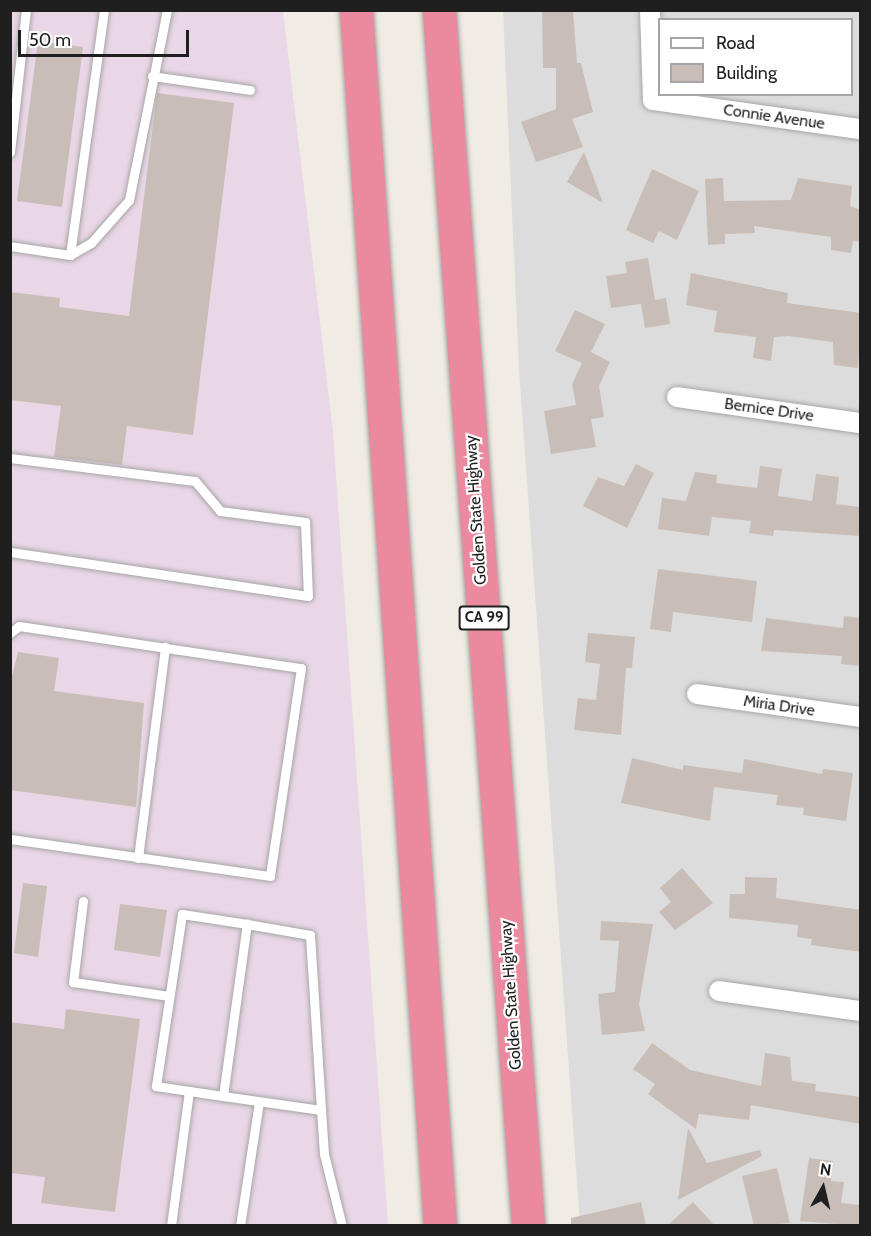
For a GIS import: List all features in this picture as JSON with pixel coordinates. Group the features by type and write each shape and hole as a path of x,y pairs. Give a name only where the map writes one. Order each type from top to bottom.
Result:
{"highway":[{"path":"357,10 440,1226"},
{"name":"Golden State Highway","path":"439,10 528,1226"}],"street":[{"name":"Connie Avenue","path":"650,10 652,100 861,129"},
{"name":"Bernice Drive","path":"677,397 861,423"},
{"name":"Miria Drive","path":"697,694 861,717"},
{"path":"719,991 861,1011"}],"lane":[{"path":"10,152 27,10"},
{"path":"70,255 104,10"},
{"path":"10,246 70,255 91,243 129,200 167,10"},
{"path":"152,76 250,90"},
{"path":"10,458 195,482 220,511 305,522 308,596 10,552"},
{"path":"10,633 19,626 301,668 270,876 10,839"},
{"path":"138,858 165,647"},
{"path":"83,901 73,982 170,996"},
{"path":"321,1110 156,1086 182,914 310,935 324,1154 342,1226"},
{"path":"223,1096 247,924"},
{"path":"171,1226 189,1091"},
{"path":"240,1226 259,1102"}],"shaded area":[{"path":"10,11 283,11 333,432 388,1225 11,1225"},
{"path":"503,11 860,11 860,1225 580,1225 519,369"}],"building":[{"path":"542,10 573,10 577,63 581,63 593,112 572,119 583,147 536,162 521,122 556,109 556,68 543,68"},
{"path":"38,41 83,47 62,207 17,201"},
{"path":"157,93 234,103 193,435 127,426 122,465 54,457 61,406 10,400 10,292 60,298 59,307 129,316"},
{"path":"584,152 603,203 567,182"},
{"path":"652,169 699,191 677,240 659,231 653,243 626,230"},
{"path":"723,178 724,201 791,200 798,178 852,186 850,206 861,210 861,242 853,241 851,253 831,250 831,237 754,226 755,233 725,234 725,244 708,245 705,179"},
{"path":"648,258 655,300 666,298 670,324 645,328 641,304 611,308 606,276 627,273 625,262"},
{"path":"691,273 788,293 787,303 861,313 858,368 834,365 833,342 788,336 774,337 771,361 753,358 756,337 714,332 717,311 686,305"},
{"path":"575,310 605,324 591,352 610,362 599,386 604,417 591,419 596,447 551,454 544,411 576,405 572,384 582,363 555,351"},
{"path":"636,464 654,473 627,528 583,506 598,477 624,486"},
{"path":"760,466 782,469 778,496 812,501 816,474 839,477 836,504 861,507 861,536 774,530 773,536 749,533 751,521 712,517 709,536 658,529 662,498 686,501 695,472 717,475 716,483 757,488"},
{"path":"658,569 757,581 752,622 673,612 671,632 650,629"},
{"path":"844,616 861,618 861,666 841,664 842,656 761,651 766,618 843,628"},
{"path":"588,633 635,637 632,668 626,668 621,735 574,730 578,698 596,700 600,664 585,662"},
{"path":"18,652 59,658 54,691 144,703 136,807 10,790 10,685"},
{"path":"632,758 683,770 683,765 742,773 744,759 822,774 823,769 853,773 846,821 803,815 804,808 776,805 778,795 714,787 710,821 621,803"},
{"path":"682,868 713,903 675,930 659,912 671,902 660,888"},
{"path":"745,877 777,878 776,898 861,910 861,952 811,945 812,939 797,937 798,925 729,918 730,894 745,894"},
{"path":"23,883 47,886 38,957 14,953"},
{"path":"120,904 167,910 160,957 114,950"},
{"path":"601,921 653,924 639,1004 645,1031 602,1035 598,994 615,992 619,941 600,940"},
{"path":"66,1009 140,1019 115,1212 41,1203 45,1177 10,1173 10,1022 64,1029"},
{"path":"652,1043 690,1070 761,1086 765,1053 790,1057 792,1081 816,1084 815,1091 861,1097 861,1124 751,1105 749,1120 699,1114 696,1129 648,1094 655,1084 633,1069"},
{"path":"688,1128 707,1163 760,1150 762,1156 678,1200"},
{"path":"809,1158 833,1161 831,1181 844,1182 841,1203 861,1205 861,1226 800,1221"},
{"path":"777,1168 790,1223 754,1226 742,1176"},
{"path":"641,1202 646,1226 571,1226 571,1218"},
{"path":"693,1202 715,1226 667,1226"}]}
